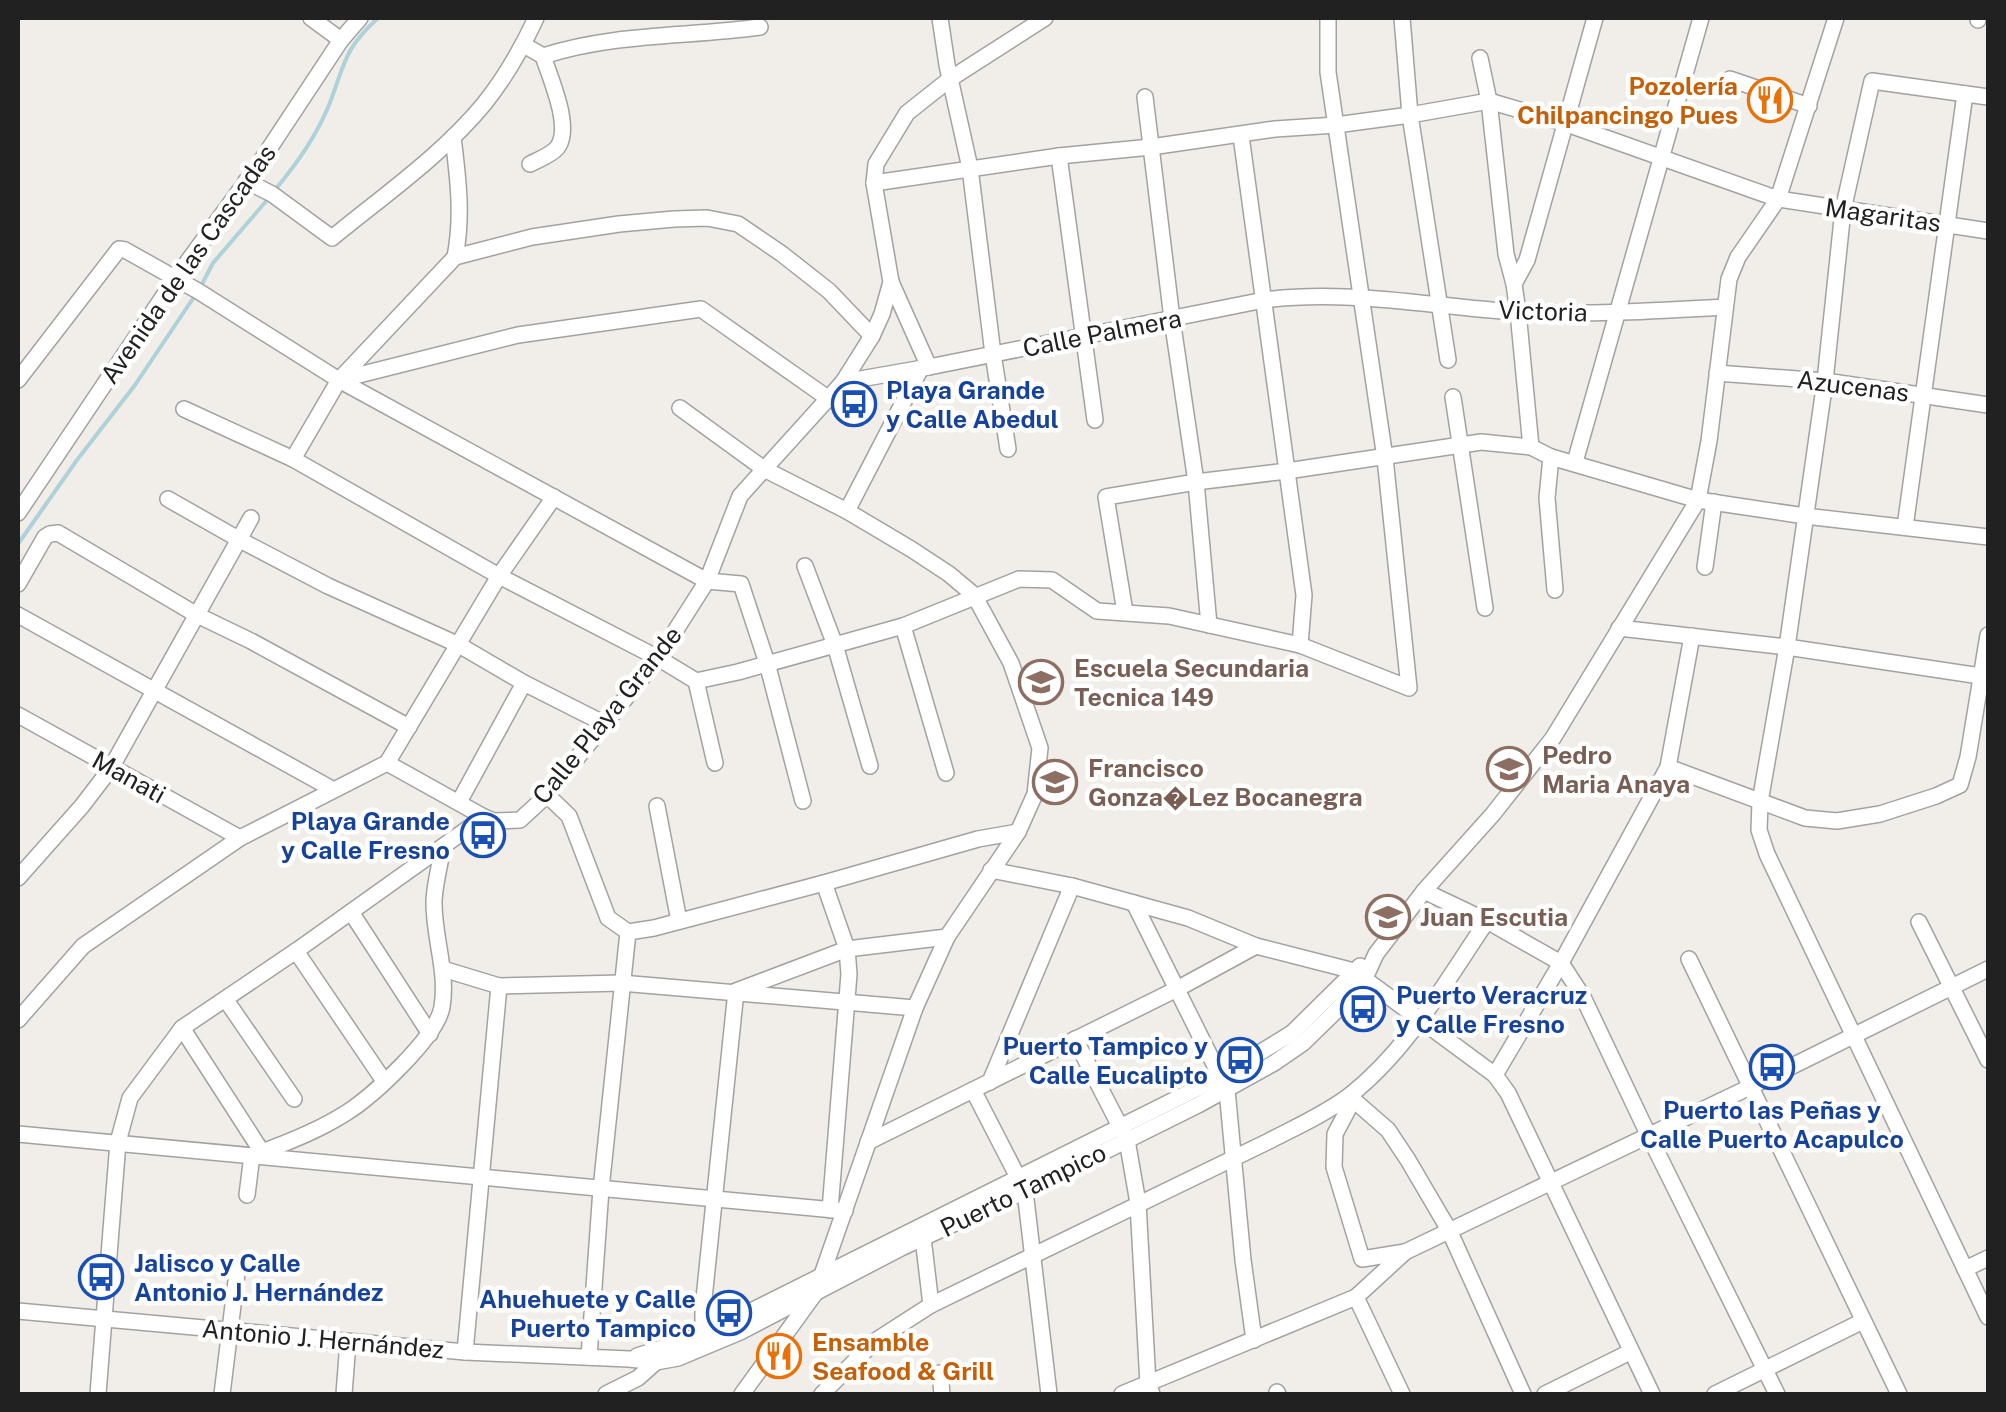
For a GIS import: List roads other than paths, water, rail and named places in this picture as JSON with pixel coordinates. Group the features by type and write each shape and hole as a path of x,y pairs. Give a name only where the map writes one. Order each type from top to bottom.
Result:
{"street":[{"path":"311,18 340,40"},
{"name":"Avenida de las Cascadas","path":"18,513 340,40 360,18"},
{"path":"246,181 272,194 332,238 454,137 486,102 524,45 536,18"},
{"path":"940,18 970,168 1008,450"},
{"path":"1045,18 950,79 907,113 876,164 874,184 970,168 1489,102"},
{"path":"184,409 293,459 499,576 696,681 902,626 1019,579 1052,580 1096,611 1169,616 1300,646 1409,688 1385,458 1328,72 1328,18"},
{"path":"1402,18 1410,115 1448,360"},
{"path":"1514,284 1527,260 1595,18"},
{"path":"1575,462 1701,18"},
{"path":"1705,567 1709,441 1730,280 1738,257 1778,199 1836,18"},
{"path":"543,56 601,41 760,27"},
{"path":"524,45 543,56 559,103 564,135 556,150 530,164"},
{"path":"1480,58 1489,102 1506,254 1518,312 1531,447"},
{"path":"1730,79 1809,106"},
{"path":"1988,98 1872,81 1844,210 1825,381 1787,647 1760,802 1759,830 1766,854 1988,1318"},
{"path":"1905,527 1965,94"},
{"path":"1144,96 1196,482 1210,625"},
{"name":"Magaritas","path":"1489,102 1564,123 1778,199 1988,231"},
{"path":"1241,136 1304,595 1300,646"},
{"path":"293,459 339,380 455,257 460,232 460,194 454,137"},
{"path":"1060,156 1095,420"},
{"name":"Calle Playa Grande","path":"874,184 891,282 926,368"},
{"path":"455,257 619,224 707,218 738,224 782,254 828,291 872,336"},
{"path":"18,380 119,248 125,250 339,380 707,581 741,584 767,663 803,801"},
{"name":"Calle Playa Grande","path":"484,817 494,821 520,820 547,795 658,658 707,581 740,496 843,382 872,336 891,282"},
{"name":"Victoria","path":"1361,296 1518,312 1725,307"},
{"name":"Calle Palmera","path":"843,382 1264,300 1361,296"},
{"path":"339,380 518,335 701,309 828,399"},
{"path":"847,511 926,368"},
{"name":"Azucenas","path":"1717,373 1825,381 1988,404"},
{"path":"1453,397 1485,608"},
{"path":"680,408 764,469 911,549 974,595 1011,663 1040,748 1035,794 1018,832 947,937 914,1008 868,1142 838,1210"},
{"path":"1124,612 1106,496 1481,442 1531,447 1552,457 1706,501 1988,537"},
{"path":"1552,457 1547,498 1555,590"},
{"path":"18,1020 83,946 240,838 387,763 499,576 554,497"},
{"path":"168,500 328,586 459,645 605,724"},
{"name":"Puerto Tampico","path":"656,1357 678,1358 740,1332 1124,1133 1274,1063 1303,1043 1339,1008 1424,891 1493,814 1552,738 1619,628 1706,501"},
{"path":"18,878 111,768 251,518"},
{"path":"18,584 45,538 58,533 198,615 409,727"},
{"path":"805,566 835,645 870,766"},
{"path":"18,615 332,789"},
{"path":"902,626 946,773"},
{"path":"1619,628 1787,647 1984,677"},
{"path":"1495,1075 1562,963 1668,768 1692,636"},
{"path":"1668,768 1805,818 1836,821 1880,814 1936,796 1960,784 1984,677 1988,636"},
{"path":"696,681 715,763"},
{"path":"459,802 524,683"},
{"name":"Manati","path":"18,715 240,838"},
{"path":"98,1394 118,1142 130,1098 182,1028 484,817 387,763"},
{"path":"547,795 569,816 608,918 628,932 978,839 1018,832"},
{"path":"657,806 679,921"},
{"path":"257,1154 300,1138 348,1112 430,1034 442,1009 443,969 434,901 443,847"},
{"path":"991,870 1072,886 1188,918 1256,946 1360,975 1495,1075 1552,1181 1652,1394"},
{"path":"742,1394 816,1292 838,1210 848,1002 846,949 824,883"},
{"path":"990,1082 1072,886"},
{"path":"1424,891 1488,921 1562,963 1583,996 1777,1394"},
{"path":"1134,903 1223,1084 1254,1340"},
{"path":"352,912 430,1034"},
{"path":"1488,921 1420,1021 1351,1098 1335,1134 1334,1167 1362,1260 1405,1252 1988,969"},
{"path":"1919,922 1988,1060"},
{"path":"588,1358 628,932"},
{"path":"736,991 846,949 947,937"},
{"path":"868,1142 1256,946"},
{"path":"296,952 384,1081"},
{"path":"1688,960 1899,1394"},
{"path":"443,969 500,986 621,983 914,1008"},
{"path":"465,1352 500,986"},
{"path":"703,1335 736,991"},
{"path":"226,1000 294,1100"},
{"path":"182,1028 257,1154 247,1195"},
{"path":"1075,1040 1124,1133 1138,1203 1150,1389"},
{"path":"973,1090 1022,1185 1048,1394"},
{"path":"822,1394 876,1341 930,1304 1351,1098"},
{"path":"1351,1098 1388,1130 1408,1160 1448,1230 1524,1394"},
{"path":"18,1134 838,1210"},
{"name":"Puerto Tampico","path":"656,1357 823,1275 1022,1185"},
{"path":"924,1238 930,1304"},
{"path":"1122,1394 1150,1389 1356,1297 1405,1252"},
{"path":"1965,1269 1988,1258"},
{"path":"222,1394 238,1266"},
{"path":"1356,1297 1402,1394"},
{"name":"Antonio J. Hernández","path":"18,1311 465,1352 656,1357"},
{"path":"1715,1394 1863,1321"},
{"path":"344,1394 348,1342"},
{"path":"1546,1394 1630,1352"},
{"path":"606,1394 638,1378 656,1357"},
{"path":"940,1373 942,1394"}],"waterway":[{"path":"274,191 318,128 351,49 378,18"},
{"path":"201,286 213,263 268,199"},
{"path":"18,544 135,385 196,294"}],"place":[{"name":"Pozolería Chilpancingo Pues","path":"1770,100"},
{"name":"Playa Grande y Calle Abedul","path":"854,404"},
{"name":"Escuela Secundaria Tecnica 149","path":"1041,682"},
{"name":"Pedro Maria Anaya","path":"1509,769"},
{"name":"Francisco Gonza�Lez Bocanegra","path":"1055,782"},
{"name":"Playa Grande y Calle Fresno","path":"483,835"},
{"name":"Juan Escutia","path":"1388,917"},
{"name":"Puerto Veracruz y Calle Fresno","path":"1363,1009"},
{"name":"Puerto Tampico y Calle Eucalipto","path":"1240,1060"},
{"name":"Puerto las Peñas y Calle Puerto Acapulco","path":"1772,1067"},
{"name":"Jalisco y Calle Antonio J. Hernández","path":"101,1277"},
{"name":"Ahuehuete y Calle Puerto Tampico","path":"729,1313"},
{"name":"Ensamble Seafood & Grill","path":"779,1356"}]}
